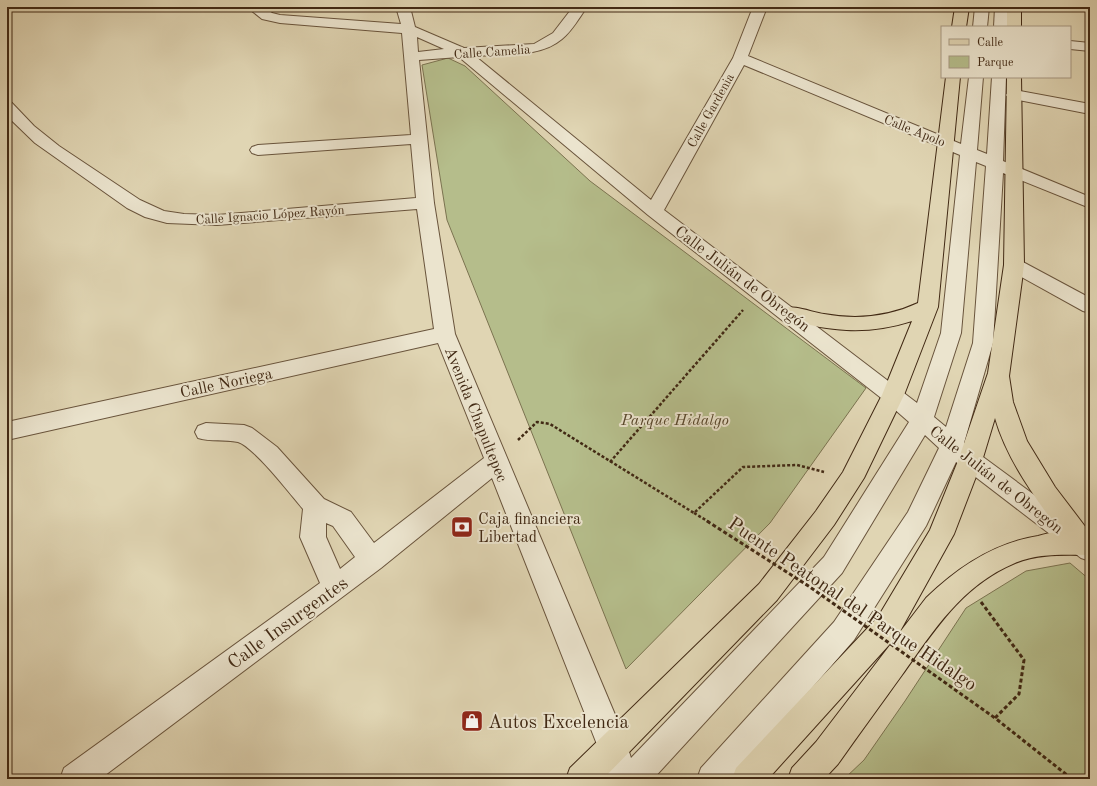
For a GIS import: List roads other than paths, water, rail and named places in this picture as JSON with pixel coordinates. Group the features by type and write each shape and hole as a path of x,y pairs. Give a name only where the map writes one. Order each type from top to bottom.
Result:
{"main road":[{"path":"959,26 962,7"},
{"path":"1014,7 1014,26"},
{"path":"581,779 768,592 825,518 852,478 893,395 928,307 953,78"},
{"path":"1014,78 1014,265 999,373 1002,402 1012,434 1029,468 1087,546"},
{"path":"788,313 832,323 868,324 896,320 928,307"},
{"path":"748,779 888,626 942,534 961,453 999,373"},
{"path":"804,779 827,753 936,606 953,588 995,559 1021,550 1055,543 1087,546"}],"street":[{"name":"Calle Julián de Obregón","path":"254,7 267,16 280,19 409,29 462,52 654,211 760,291 893,395 961,453 1087,546"},
{"path":"403,7 409,29"},
{"name":"Calle Camelia","path":"411,57 462,52 537,48 548,44 560,36 580,7"},
{"name":"Calle Gardenia","path":"654,211 740,58 760,7"},
{"path":"980,26 982,7"},
{"path":"1001,26 1002,7"},
{"name":"Avenida Chapultepec","path":"409,29 425,203 445,334 613,747 622,779"},
{"path":"1071,44 1090,47"},
{"name":"Calle Apolo","path":"740,58 1090,203"},
{"path":"632,779 833,565 922,420 951,333 976,78"},
{"path":"712,779 844,631 961,453 983,343 999,78"},
{"path":"1014,95 1090,109"},
{"name":"Calle Ignacio López Rayón","path":"7,106 14,115 41,140 140,208 163,216 217,220 425,203"},
{"path":"258,150 419,139"},
{"path":"1014,265 1090,306"},
{"name":"Calle Noriega","path":"7,431 445,334"},
{"path":"206,432 244,434 269,453 315,506 342,519 372,560"},
{"name":"Calle Insurgentes","path":"75,779 372,560 497,461"},
{"path":"315,506 312,537 335,587"}],"place":[{"name":"Caja financiera Libertad","path":"462,527"},
{"name":"Autos Excelencia","path":"472,721"}],"park label":[{"name":"Parque Hidalgo","path":"675,419"}]}
